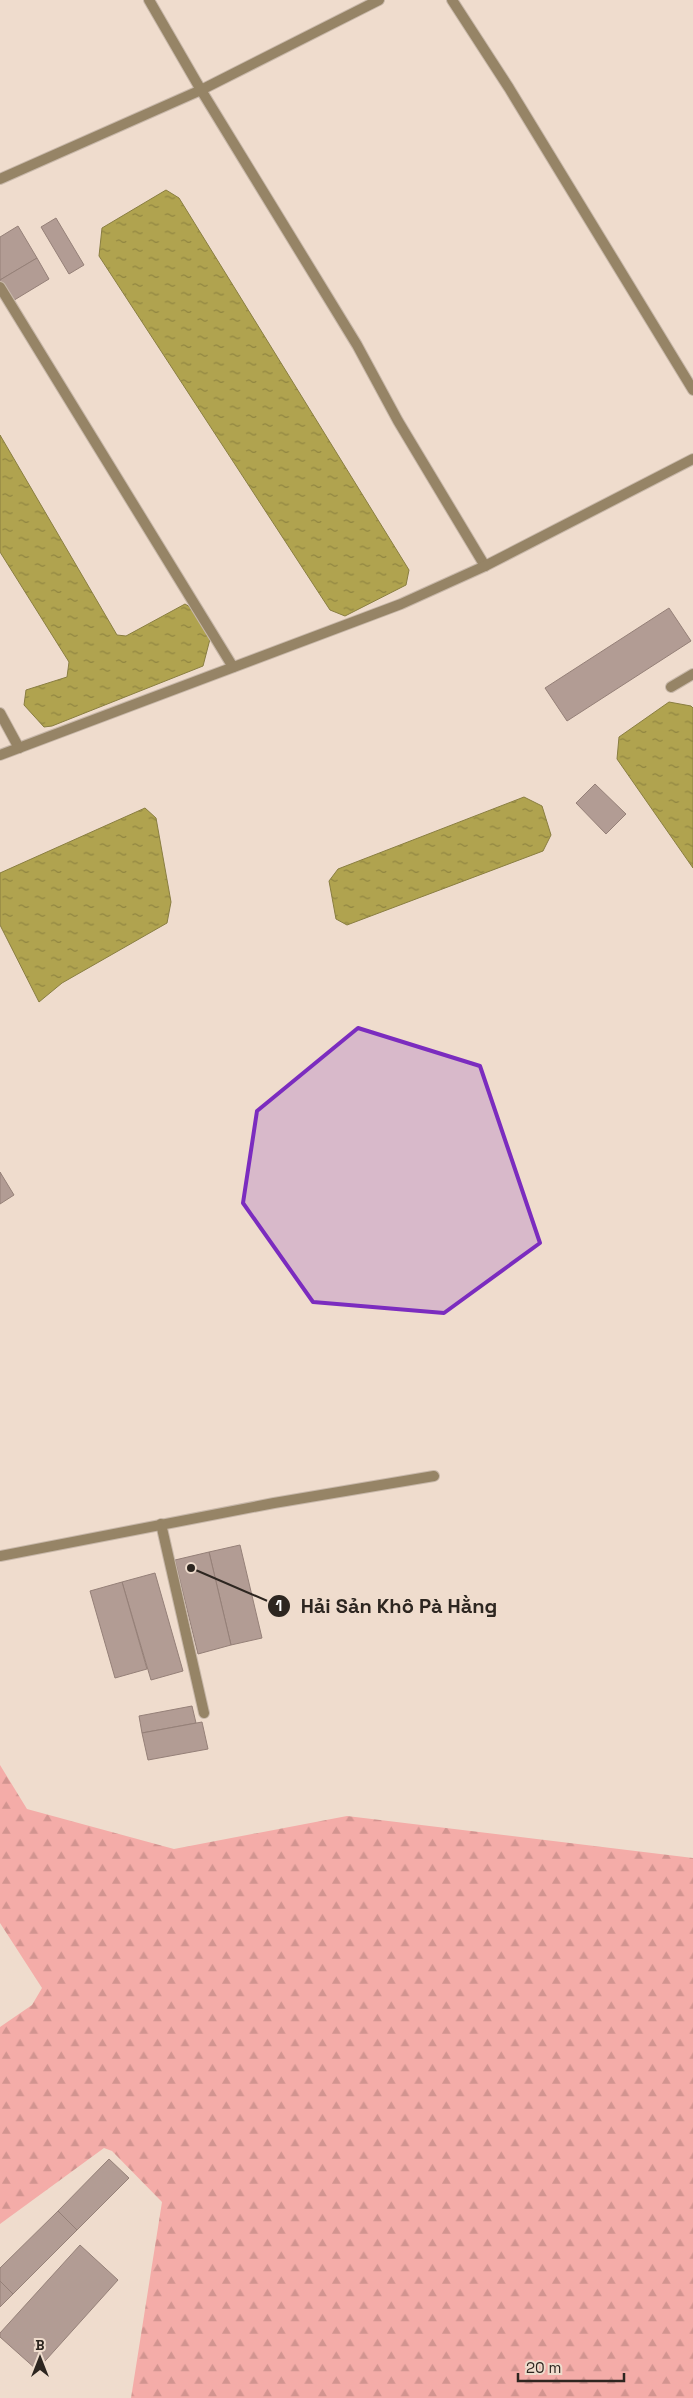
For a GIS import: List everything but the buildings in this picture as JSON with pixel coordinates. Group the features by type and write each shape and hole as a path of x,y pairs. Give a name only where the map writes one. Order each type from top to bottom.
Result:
{"street":[{"path":"149,0 201,90 357,345 398,421 485,566"},
{"path":"0,179 201,90 379,0"},
{"path":"452,0 509,88 693,390"},
{"path":"0,286 233,667"},
{"path":"0,755 401,604 485,566 693,459"},
{"path":"671,687 693,674"},
{"path":"0,713 19,748"},
{"path":"0,1556 160,1524 434,1476"},
{"path":"160,1524 204,1713"}],"highlighted area":[{"path":"358,1028 480,1066 540,1243 444,1313 313,1302 243,1203 257,1111"}],"green space":[{"path":"0,1765 27,1809 174,1849 347,1816 693,1858 693,2398 131,2398 162,2202 112,2151 104,2148 0,2224 0,2027 32,2005 42,1988 0,1923"}],"water":[{"path":"166,190 179,198 409,570 406,585 345,616 330,610 99,256 102,228"},
{"path":"0,435 117,635 126,636 185,604 190,607 210,639 203,666 52,726 44,727 24,705 26,690 67,677 69,662 0,552"},
{"path":"669,702 693,708 693,868 617,759 619,737"},
{"path":"524,797 542,806 551,835 543,851 347,925 336,919 329,881 338,869"},
{"path":"145,808 156,818 171,902 167,923 62,983 39,1002 0,925 0,873"}],"place":[{"name":"Hải Sản Khô Pà Hằng","path":"191,1568"}]}
